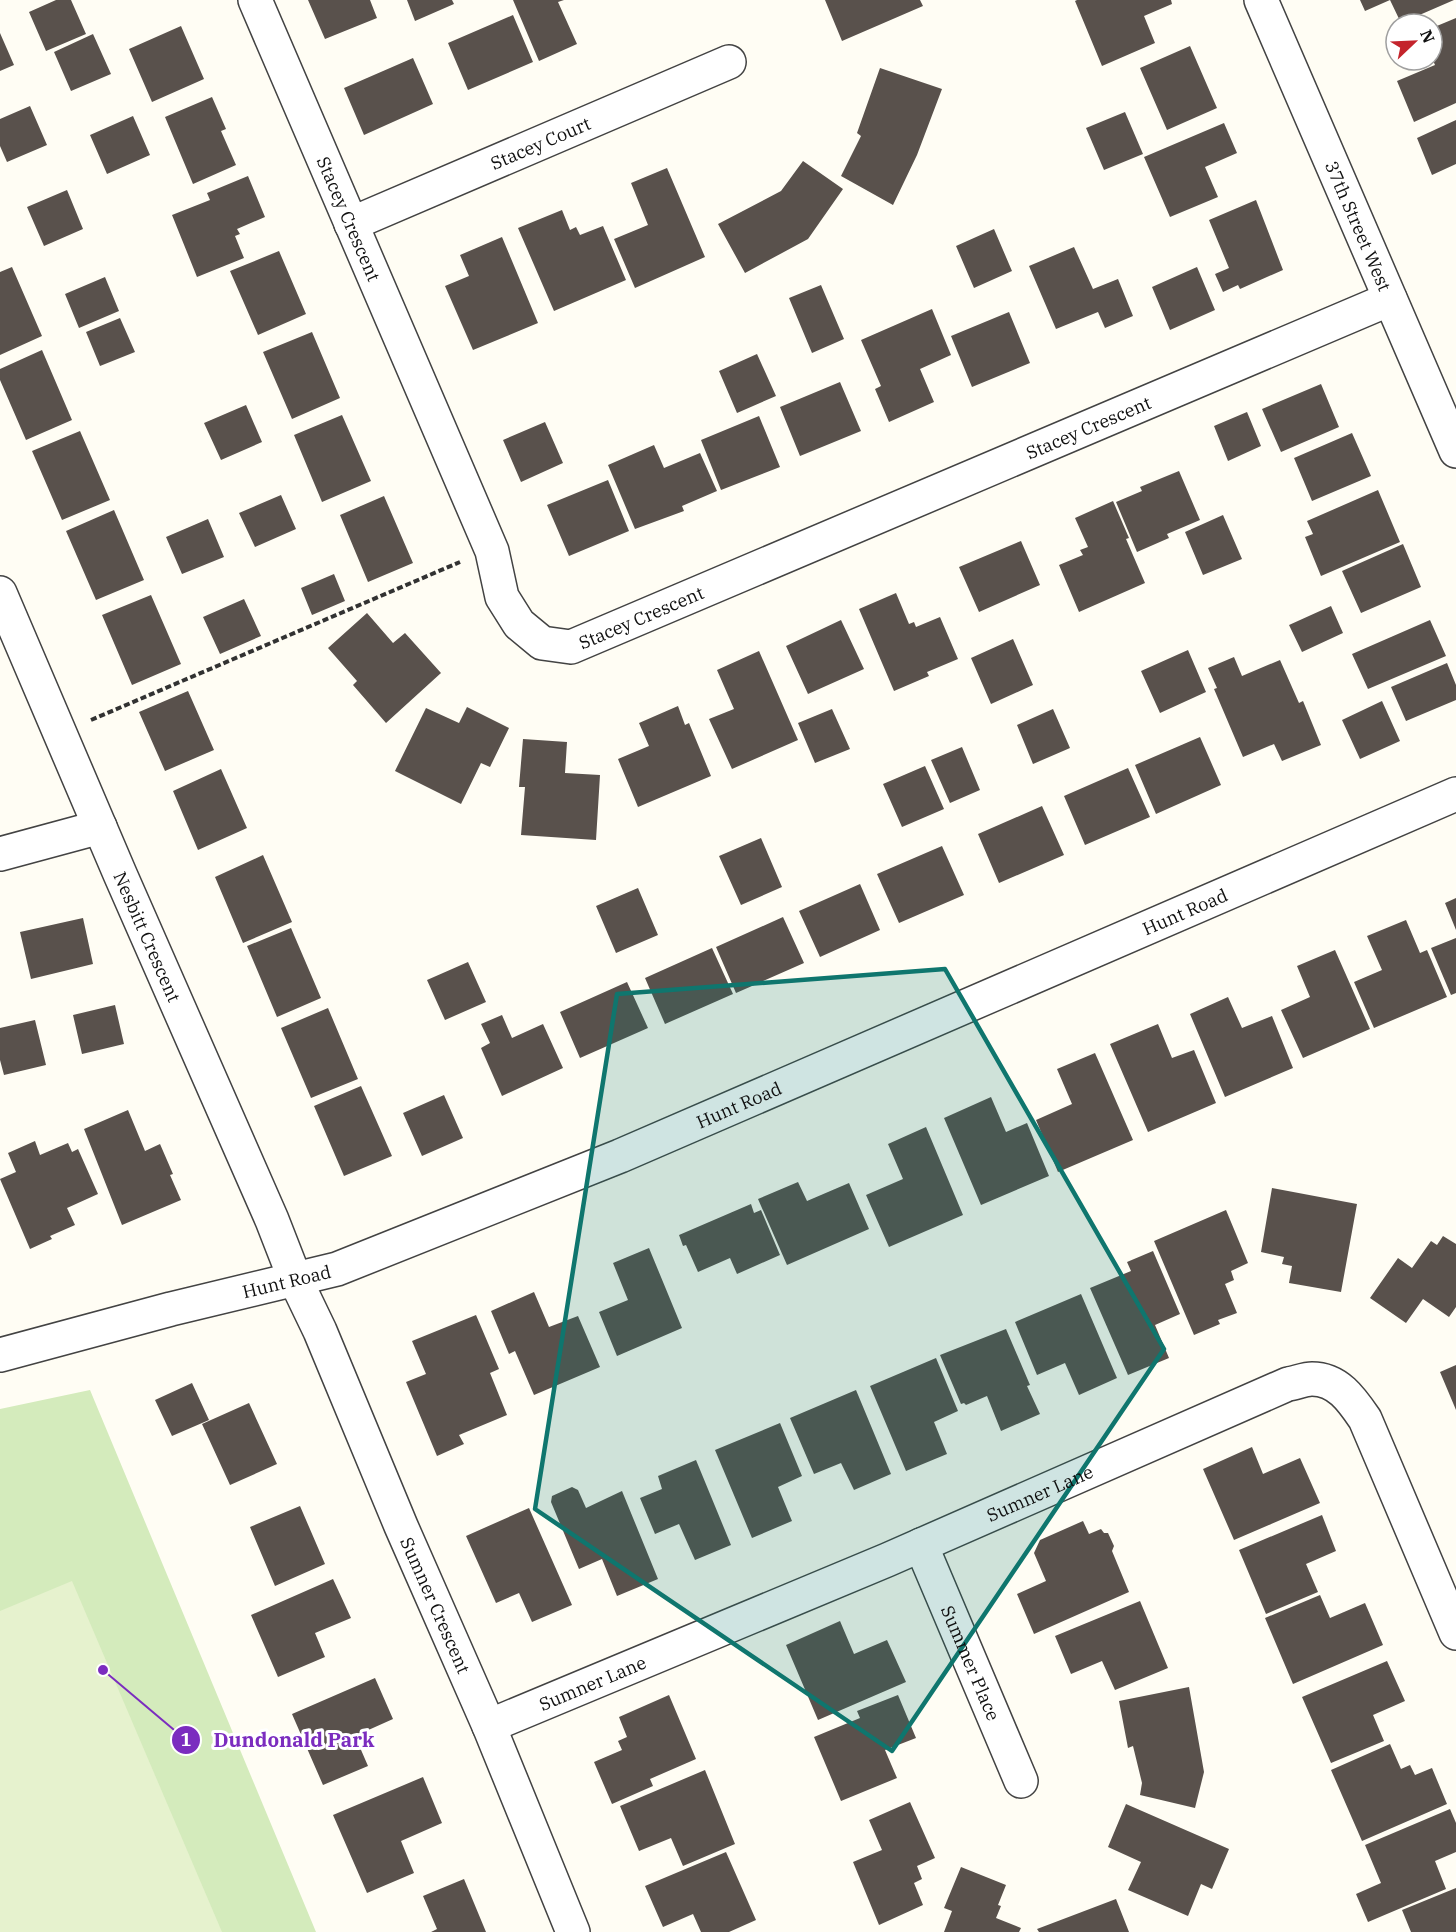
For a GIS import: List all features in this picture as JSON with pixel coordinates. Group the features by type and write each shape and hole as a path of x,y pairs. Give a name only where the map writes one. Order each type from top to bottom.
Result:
{"street":[{"name":"Stacey Crescent","path":"255,0 492,551 502,597 519,624 543,643 571,647 1390,299"},
{"name":"37th Street West","path":"1261,0 1456,451"},
{"name":"Stacey Court","path":"351,224 729,62"},
{"name":"Nesbitt Crescent","path":"0,593 295,1279"},
{"name":"Hunt Road","path":"0,1356 337,1269 620,1156 1456,794"},
{"path":"0,854 100,827"},
{"name":"Sumner Crescent","path":"295,1279 320,1331 401,1526 489,1726 573,1932"},
{"name":"Sumner Lane","path":"489,1726 921,1545 1288,1384 1312,1379 1333,1383 1351,1397 1365,1419 1456,1633"},
{"name":"Summer Place","path":"921,1545 1021,1781"}],"path":[{"path":"60,734 456,563"}],"highlighted area":[{"path":"945,969 1164,1349 892,1751 535,1509 617,994"}],"green space":[{"path":"90,1390 316,1932 0,1932 0,1409"},
{"path":"72,1581 222,1932 0,1932 0,1611"}],"building":[{"path":"56,0 71,0 86,34 46,51 29,12"},
{"path":"308,0 370,0 377,18 325,39"},
{"path":"407,0 452,0 454,4 415,21"},
{"path":"513,0 564,0 558,2 577,44 539,61"},
{"path":"825,0 920,0 923,6 842,41"},
{"path":"1171,0 1172,4 1144,16 1155,43 1102,66 1075,1"},
{"path":"1360,0 1390,0 1365,11"},
{"path":"1390,0 1454,0 1426,12 1396,12"},
{"path":"513,15 533,62 468,90 448,43"},
{"path":"1456,18 1456,103 1414,122 1397,81 1418,72 1444,72 1444,23"},
{"path":"181,26 204,79 152,102 129,49"},
{"path":"0,33 14,65 0,71"},
{"path":"93,34 111,74 71,91 54,52"},
{"path":"1190,46 1217,108 1167,130 1140,68"},
{"path":"413,58 433,104 364,135 344,88"},
{"path":"880,68 942,89 917,155 893,205 841,176 861,136 857,133"},
{"path":"212,97 226,129 221,131 236,165 193,184 165,117"},
{"path":"30,106 47,145 7,162 0,146 0,119"},
{"path":"1125,112 1143,154 1104,170 1086,128"},
{"path":"133,116 150,155 107,174 90,135"},
{"path":"1456,120 1456,164 1432,175 1417,138"},
{"path":"1224,123 1237,153 1205,167 1218,197 1170,217 1144,157"},
{"path":"803,161 843,189 808,239 745,273 718,224 781,191"},
{"path":"667,168 705,257 635,288 614,239 648,225 631,183"},
{"path":"248,176 265,217 237,229 240,234 235,236 244,258 197,277 172,215 210,200 207,193"},
{"path":"67,190 83,229 44,246 27,207"},
{"path":"1256,200 1283,270 1240,289 1238,285 1223,292 1215,274 1229,268 1209,220"},
{"path":"562,210 570,230 576,227 580,235 603,226 626,280 554,311 518,228"},
{"path":"994,229 1012,271 974,288 956,246"},
{"path":"502,237 538,323 473,350 445,286 469,276 460,255"},
{"path":"1074,247 1093,289 1118,279 1133,316 1105,328 1098,312 1056,329 1029,266"},
{"path":"279,251 306,314 258,335 230,271"},
{"path":"12,267 42,336 0,355 0,272"},
{"path":"1197,267 1215,310 1170,330 1152,287"},
{"path":"105,277 119,311 79,328 65,294"},
{"path":"821,285 844,339 812,353 789,298"},
{"path":"932,309 951,355 920,369 934,402 889,422 875,389 881,386 861,340"},
{"path":"1009,312 1030,363 972,387 951,336"},
{"path":"120,318 135,352 100,366 86,332"},
{"path":"312,332 340,398 292,419 263,352"},
{"path":"42,350 72,420 26,440 0,380 0,369"},
{"path":"757,354 776,396 737,413 719,371"},
{"path":"840,382 861,431 800,456 780,407"},
{"path":"1321,384 1339,427 1281,452 1262,409"},
{"path":"246,405 262,442 221,460 204,423"},
{"path":"1247,412 1261,446 1228,461 1214,426"},
{"path":"342,415 371,481 322,502 294,435"},
{"path":"759,416 780,467 721,490 701,440"},
{"path":"545,422 563,463 521,482 503,440"},
{"path":"80,431 110,500 62,520 32,451"},
{"path":"1352,433 1371,476 1312,501 1294,458"},
{"path":"654,445 664,468 700,453 717,491 682,506 684,511 635,529 608,465"},
{"path":"1179,471 1200,520 1167,534 1169,538 1137,552 1116,502 1142,491 1140,487"},
{"path":"608,480 629,531 569,556 547,505"},
{"path":"1378,490 1400,542 1321,576 1305,537 1313,534 1307,521"},
{"path":"281,495 296,529 255,547 239,513"},
{"path":"384,496 413,563 368,582 340,515"},
{"path":"1113,501 1145,583 1079,612 1059,565 1083,555 1080,550 1088,547 1075,518"},
{"path":"114,510 144,580 96,600 66,531"},
{"path":"1223,515 1242,559 1203,575 1185,532"},
{"path":"208,519 224,557 182,574 166,537"},
{"path":"1021,541 1040,585 979,612 959,567"},
{"path":"1403,544 1421,587 1361,613 1342,571"},
{"path":"334,574 345,601 312,615 301,588"},
{"path":"896,593 909,624 914,622 916,627 940,617 958,659 927,672 929,676 894,691 859,609"},
{"path":"151,595 181,664 132,685 102,615"},
{"path":"244,599 261,636 220,654 203,617"},
{"path":"1331,606 1343,633 1302,652 1289,625"},
{"path":"367,613 393,643 405,633 441,673 386,723 353,685 357,681 328,648"},
{"path":"841,620 864,669 808,694 786,646"},
{"path":"1430,620 1446,656 1368,689 1352,654"},
{"path":"1013,639 1033,685 991,704 971,658"},
{"path":"1188,650 1206,692 1160,713 1141,671"},
{"path":"759,651 798,740 732,769 709,719 734,709 717,670"},
{"path":"1234,657 1242,676 1280,660 1299,703 1303,701 1321,745 1282,761 1274,744 1243,757 1214,689 1217,688 1208,668"},
{"path":"1447,663 1456,685 1456,700 1406,721 1391,687"},
{"path":"188,691 214,750 165,771 139,712"},
{"path":"1382,701 1400,741 1360,759 1342,720"},
{"path":"678,706 685,725 689,723 711,776 638,807 618,759 649,746 639,723"},
{"path":"467,707 509,728 490,767 481,763 461,804 395,771 426,708 459,723"},
{"path":"832,709 850,749 815,763 798,723"},
{"path":"1053,709 1070,748 1033,764 1017,725"},
{"path":"1200,737 1221,785 1156,814 1135,765"},
{"path":"523,739 567,742 565,773 600,775 596,840 521,835 525,787 519,787"},
{"path":"962,747 980,790 950,803 931,760"},
{"path":"925,766 944,809 902,827 883,784"},
{"path":"1128,768 1150,817 1085,845 1064,796"},
{"path":"221,769 247,828 198,850 173,791"},
{"path":"1042,806 1064,855 999,883 978,834"},
{"path":"761,838 782,887 741,905 719,856"},
{"path":"942,846 964,895 899,923 877,874"},
{"path":"263,855 292,922 243,943 215,877"},
{"path":"860,884 880,930 820,957 799,911"},
{"path":"638,888 658,935 616,953 596,906"},
{"path":"1456,898 1456,930 1445,903"},
{"path":"783,917 804,963 736,993 716,947"},
{"path":"83,918 93,964 31,979 20,932"},
{"path":"1406,920 1420,953 1427,950 1447,997 1374,1028 1354,982 1382,970 1367,936"},
{"path":"291,928 321,998 277,1017 247,946"},
{"path":"1456,938 1456,993 1451,995 1431,948"},
{"path":"712,948 733,994 665,1024 645,978"},
{"path":"1335,950 1370,1029 1303,1058 1281,1010 1310,997 1297,966"},
{"path":"468,962 486,1002 445,1020 427,980"},
{"path":"627,982 648,1028 580,1058 560,1012"},
{"path":"1228,997 1242,1028 1272,1016 1293,1068 1225,1097 1190,1014"},
{"path":"115,1005 124,1044 82,1054 73,1015"},
{"path":"328,1008 358,1079 311,1098 281,1028"},
{"path":"502,1015 512,1038 543,1024 563,1068 502,1096 481,1048 490,1043 481,1024"},
{"path":"35,1020 46,1065 4,1075 0,1060 0,1028"},
{"path":"1158,1024 1172,1058 1194,1050 1216,1103 1148,1132 1110,1044"},
{"path":"1095,1053 1133,1140 1058,1172 1036,1120 1072,1104 1057,1069"},
{"path":"361,1086 392,1156 344,1176 314,1106"},
{"path":"444,1095 463,1138 422,1156 403,1113"},
{"path":"991,1097 1006,1132 1027,1123 1049,1176 981,1205 944,1118"},
{"path":"128,1110 145,1151 160,1144 181,1200 122,1225 84,1129"},
{"path":"926,1127 963,1215 889,1247 866,1195 903,1179 888,1144"},
{"path":"35,1141 40,1155 68,1143 72,1152 78,1149 98,1194 67,1208 75,1225 50,1236 52,1239 30,1249 0,1179 16,1172 8,1153"},
{"path":"798,1182 807,1201 849,1183 869,1229 787,1265 758,1199"},
{"path":"1272,1188 1357,1204 1341,1292 1289,1283 1292,1266 1282,1264 1284,1257 1261,1252"},
{"path":"751,1204 754,1213 761,1210 780,1255 737,1274 730,1258 698,1272 679,1235"},
{"path":"1226,1210 1248,1263 1231,1271 1234,1280 1225,1284 1237,1313 1218,1320 1220,1324 1194,1335 1154,1241"},
{"path":"1443,1236 1456,1244 1456,1307 1449,1317 1423,1299 1406,1323 1370,1298 1398,1258 1412,1268 1431,1241 1437,1245"},
{"path":"649,1248 682,1328 617,1356 599,1312 628,1300 613,1263"},
{"path":"1153,1251 1180,1314 1155,1325 1169,1358 1128,1375 1090,1288 1131,1271 1127,1262"},
{"path":"534,1292 549,1327 578,1316 600,1367 534,1395 515,1351 509,1354 491,1311"},
{"path":"1081,1294 1117,1378 1079,1395 1065,1363 1037,1375 1015,1322"},
{"path":"476,1315 499,1369 490,1373 507,1415 459,1435 464,1444 437,1456 406,1382 426,1374 412,1341"},
{"path":"1006,1329 1040,1414 1001,1431 987,1396 966,1405 961,1404 940,1355"},
{"path":"936,1358 958,1411 934,1422 947,1454 906,1471 870,1386"},
{"path":"1456,1365 1456,1410 1440,1372"},
{"path":"192,1383 209,1420 172,1436 155,1400"},
{"path":"856,1390 891,1474 854,1490 841,1463 814,1474 790,1418"},
{"path":"249,1403 277,1464 230,1485 202,1424"},
{"path":"780,1423 802,1476 778,1487 792,1521 752,1538 715,1450"},
{"path":"1252,1447 1263,1474 1300,1458 1320,1503 1234,1540 1203,1469"},
{"path":"696,1460 731,1545 695,1560 679,1524 655,1534 640,1498 662,1489 658,1476"},
{"path":"572,1487 578,1490 586,1508 622,1491 658,1579 617,1596 602,1559 579,1569 551,1502 552,1496"},
{"path":"300,1506 325,1564 275,1586 250,1527"},
{"path":"529,1508 572,1605 532,1622 519,1593 496,1603 466,1536"},
{"path":"1322,1515 1336,1551 1306,1564 1318,1592 1266,1614 1239,1550"},
{"path":"1083,1521 1089,1534 1101,1529 1104,1533 1108,1533 1114,1546 1112,1551 1129,1592 1034,1634 1017,1594 1046,1581 1034,1553 1040,1540"},
{"path":"333,1579 351,1618 315,1633 325,1657 278,1677 251,1615"},
{"path":"1320,1595 1330,1618 1365,1603 1383,1645 1293,1684 1265,1618"},
{"path":"1140,1601 1168,1668 1115,1690 1102,1661 1071,1674 1055,1636"},
{"path":"840,1621 854,1654 887,1640 906,1682 818,1720 786,1645"},
{"path":"1387,1661 1405,1701 1373,1715 1384,1741 1331,1763 1302,1697"},
{"path":"375,1678 393,1719 355,1736 368,1766 323,1785 292,1714"},
{"path":"1189,1687 1204,1772 1195,1808 1140,1795 1142,1783 1133,1746 1128,1748 1119,1701"},
{"path":"669,1695 696,1759 650,1779 653,1786 612,1804 594,1762 622,1750 618,1741 627,1737 619,1717"},
{"path":"898,1695 916,1738 885,1750 897,1778 841,1801 814,1737 860,1718 857,1711"},
{"path":"1390,1744 1401,1769 1410,1765 1415,1775 1432,1768 1447,1804 1362,1841 1331,1770"},
{"path":"705,1770 735,1844 683,1866 671,1838 639,1851 620,1806"},
{"path":"423,1777 442,1823 401,1841 414,1873 367,1893 333,1815"},
{"path":"910,1802 935,1858 917,1866 922,1879 914,1883 923,1905 879,1925 853,1862 882,1850 869,1820"},
{"path":"1126,1804 1229,1849 1212,1889 1201,1884 1188,1916 1128,1890 1141,1862 1108,1847"},
{"path":"1450,1809 1456,1823 1456,1852 1435,1861 1446,1889 1368,1922 1356,1894 1381,1883 1365,1845"},
{"path":"726,1852 756,1920 729,1932 701,1932 693,1914 663,1927 645,1886"},
{"path":"961,1867 1006,1885 998,1905 1001,1906 996,1918 1021,1928 1019,1932 944,1932 952,1911 944,1908"},
{"path":"464,1879 486,1932 431,1932 437,1929 423,1896"},
{"path":"1456,1888 1456,1932 1411,1932 1402,1910"},
{"path":"1116,1899 1129,1932 1039,1932 1037,1929"}],"place":[{"name":"Dundonald Park","path":"103,1670"}]}
